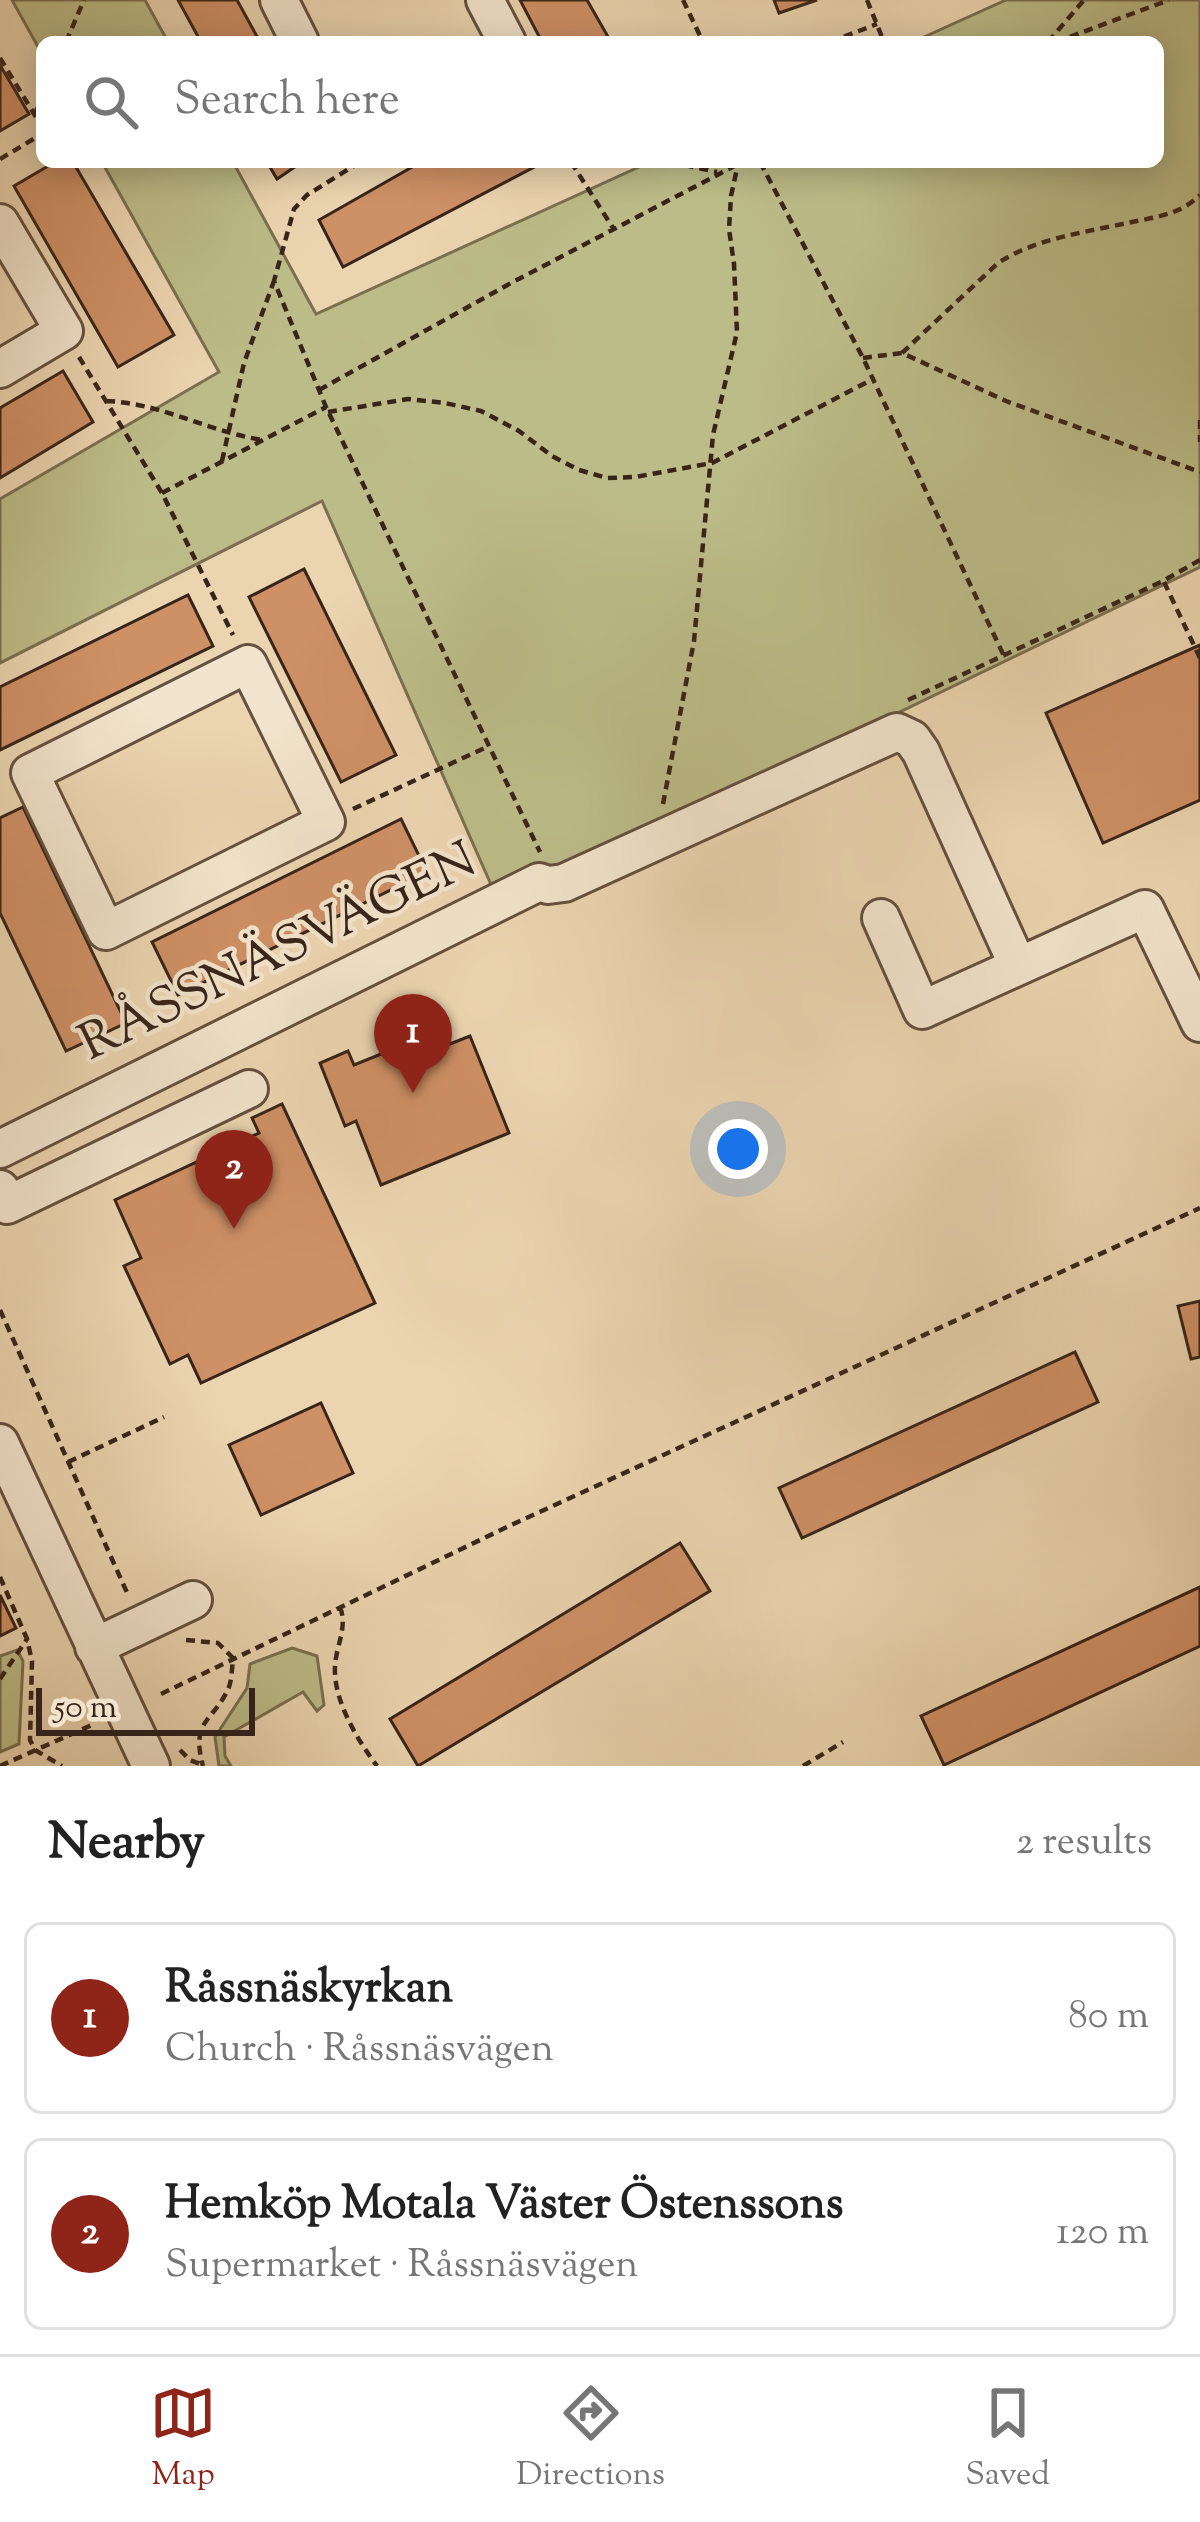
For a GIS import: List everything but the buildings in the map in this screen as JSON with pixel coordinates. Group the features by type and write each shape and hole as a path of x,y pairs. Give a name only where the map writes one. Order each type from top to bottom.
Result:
{"street":[{"path":"279,0 297,36"},
{"path":"485,0 504,36"},
{"path":"0,223 64,331 0,369"},
{"path":"248,664 326,822 106,931 15,780 248,664"},
{"name":"RÅSSNÄSVÄGEN","path":"0,1149 541,870 548,885 565,884 896,732 912,739 921,752 1018,966"},
{"path":"881,918 922,1010 1145,909 1200,1022"},
{"path":"0,1189 8,1205 249,1090"},
{"path":"0,1443 15,1518 94,1647 152,1766"},
{"path":"94,1647 193,1600"}],"path":[{"path":"69,36 84,0"},
{"path":"683,0 700,36"},
{"path":"867,0 882,36"},
{"path":"1053,36 1084,0"},
{"path":"1073,36 1169,0"},
{"path":"846,36 877,24"},
{"path":"0,58 36,119"},
{"path":"34,115 36,111"},
{"path":"0,159 36,135"},
{"path":"222,461 244,363 294,209 307,195 350,168"},
{"path":"575,168 613,228"},
{"path":"698,168 721,173"},
{"path":"319,390 730,168"},
{"path":"667,814 663,806 694,641 717,408 736,332 729,229 730,196 738,168"},
{"path":"763,168 863,358 1004,656"},
{"path":"902,353 1012,254 1173,213 1200,195"},
{"path":"274,281 327,410 489,746 541,870"},
{"path":"64,331 162,493 248,664"},
{"path":"863,358 902,353 1006,401 1200,472"},
{"path":"162,493 327,410 408,399 481,411 552,456 607,478 656,474 712,464 873,379"},
{"path":"106,401 159,408 230,435 263,440"},
{"path":"1200,420 1200,442"},
{"path":"1163,581 1200,658"},
{"path":"326,822 489,746"},
{"path":"161,1694 549,1508 1200,1208"},
{"path":"0,1310 150,1639 208,1641 225,1647 233,1658 228,1690 200,1732 203,1766"},
{"path":"68,1462 164,1417"},
{"path":"0,1576 28,1639 32,1661 28,1731 35,1750 62,1766"},
{"path":"340,1607 344,1618 335,1660 338,1690 376,1766"},
{"path":"0,1679 28,1639"},
{"path":"0,1766 100,1721"},
{"path":"802,1766 843,1742"}],"green space":[{"path":"12,0 145,0 165,36 36,36 36,43"},
{"path":"1006,0 1200,0 1200,567 500,905 322,501 0,663 0,499 219,372 105,168 236,168 316,314 637,168 1164,168 1164,36 926,36"},
{"path":"292,1648 317,1656 324,1705 317,1711 303,1692 224,1737 231,1766 219,1766 215,1737 247,1688 250,1664"},
{"path":"17,1650 23,1661 19,1744 0,1752 0,1656"}],"place":[{"name":"Råssnäskyrkan","path":"413,1093"},
{"name":"Hemköp Motala Väster Östenssons","path":"234,1229"}]}
